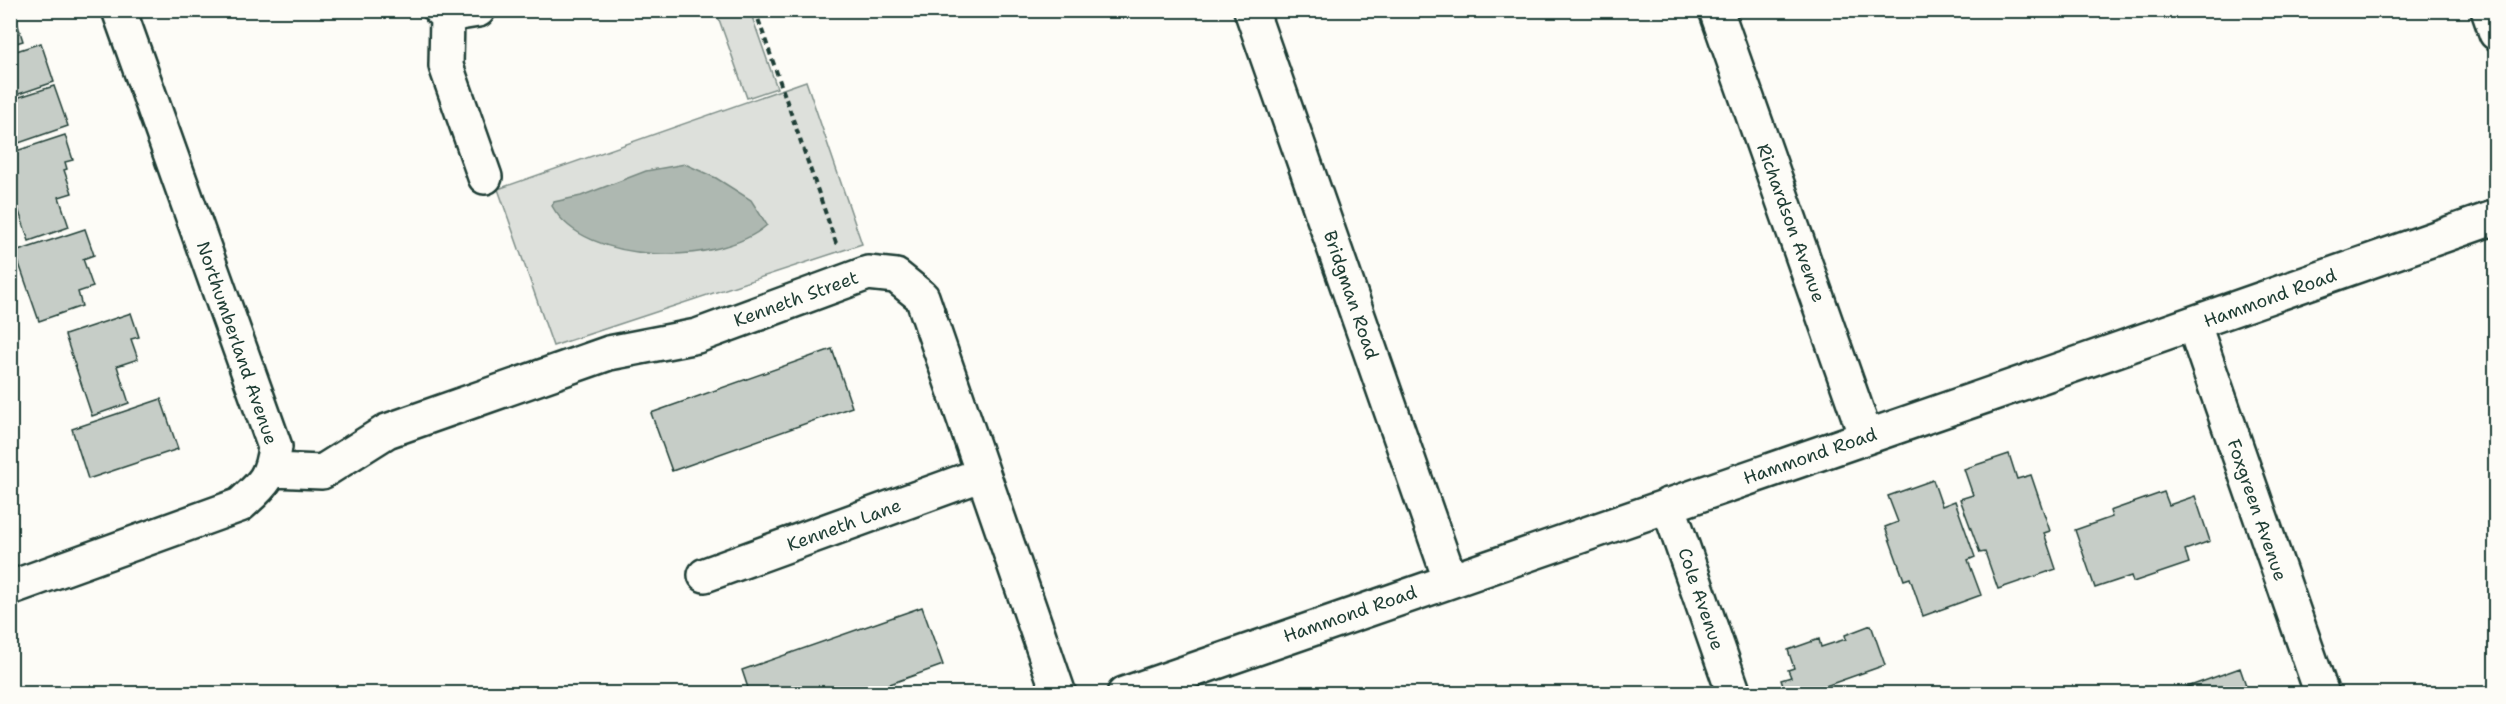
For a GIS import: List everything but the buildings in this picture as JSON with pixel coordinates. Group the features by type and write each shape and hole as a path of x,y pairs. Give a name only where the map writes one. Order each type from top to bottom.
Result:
{"street":[{"name":"Northumberland Avenue","path":"10,588 240,505 266,482 272,470 275,447 119,10"},
{"name":"Bridgman Road","path":"1251,10 1450,579"},
{"name":"Richardson Avenue","path":"1716,10 1866,437"},
{"path":"2488,10 2496,33"},
{"path":"455,12 446,66 485,177"},
{"name":"Hammond Road","path":"1124,693 2194,325 2496,217"},
{"name":"Kenneth Street","path":"272,470 322,472 387,431 609,353 697,336 868,273 896,276 922,297 1059,693"},
{"name":"Foxgreen Avenue","path":"2194,325 2322,693"},
{"name":"Kenneth Lane","path":"705,575 983,474"},
{"name":"Cole Avenue","path":"1668,505 1734,693"}],"path":[{"path":"755,10 836,243 844,248"}],"shaded area":[{"path":"716,11 750,11 777,88 747,98"},
{"path":"806,81 862,244 553,346 498,189"},
{"path":"685,164 716,178 751,200 767,225 745,239 718,248 687,253 654,254 622,249 593,240 569,226 552,206 554,202 581,196 646,171"}]}
